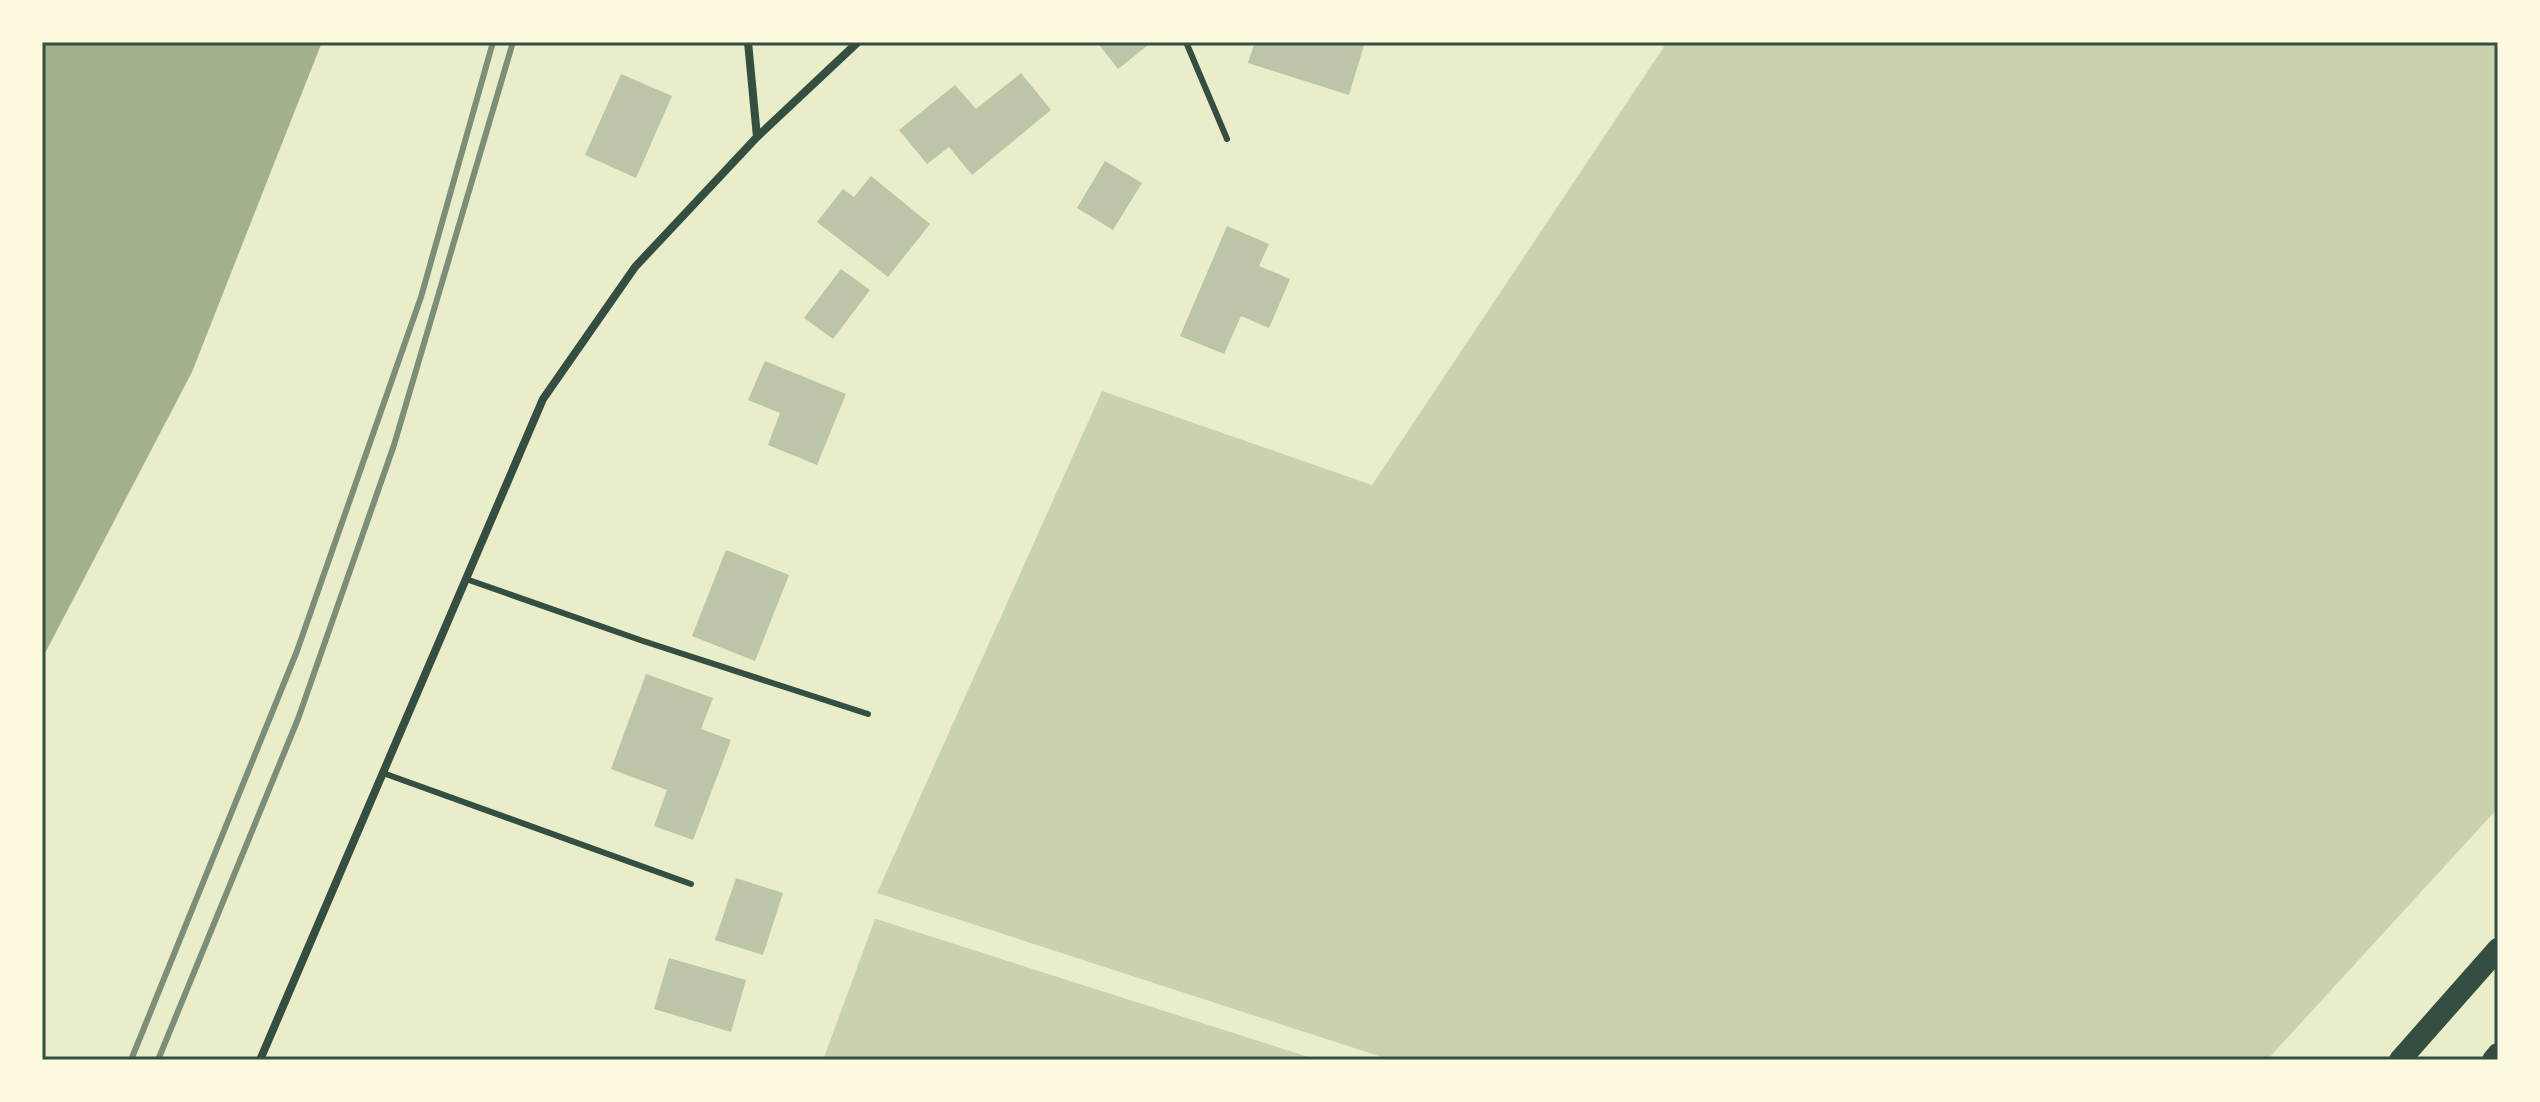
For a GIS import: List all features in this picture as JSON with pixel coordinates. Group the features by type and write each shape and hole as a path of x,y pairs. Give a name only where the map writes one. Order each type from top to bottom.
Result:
{"highway":[{"path":"2400,1060 2498,949"},
{"path":"2493,1060 2498,1054"}],"street":[{"path":"748,42 757,137"},
{"path":"260,1060 543,399 635,267 757,137 858,42"}],"lane":[{"path":"1186,42 1227,139"},
{"path":"466,579 643,641 868,714"},
{"path":"383,773 691,884"}],"shaded area":[{"path":"42,42 322,42 192,372 42,659"},
{"path":"1667,42 2498,42 2498,808 2267,1060 1391,1060 877,893 1102,391 1372,485"},
{"path":"876,919 1318,1060 823,1060"}],"building":[{"path":"1097,42 1152,42 1118,69"},
{"path":"1255,42 1365,42 1349,95 1248,63"},
{"path":"1021,73 1051,110 972,175 949,147 927,164 899,130 955,85 976,109"},
{"path":"621,74 672,96 636,178 585,155"},
{"path":"1105,161 1142,183 1113,230 1077,208"},
{"path":"871,176 930,224 888,277 817,222 843,189 854,197"},
{"path":"1227,226 1269,244 1259,266 1290,279 1269,328 1241,316 1224,354 1180,336"},
{"path":"841,269 870,290 833,339 804,318"},
{"path":"765,361 846,394 817,465 768,445 780,413 748,400"},
{"path":"726,550 789,575 755,661 692,636"},
{"path":"646,674 713,698 701,729 731,740 693,840 654,826 667,790 611,769"},
{"path":"736,878 783,893 763,955 715,940"},
{"path":"669,958 746,980 731,1032 654,1009"}],"railway":[{"path":"131,1060 297,651 421,297 493,42"},
{"path":"158,1060 298,719 394,445 513,42"}]}
